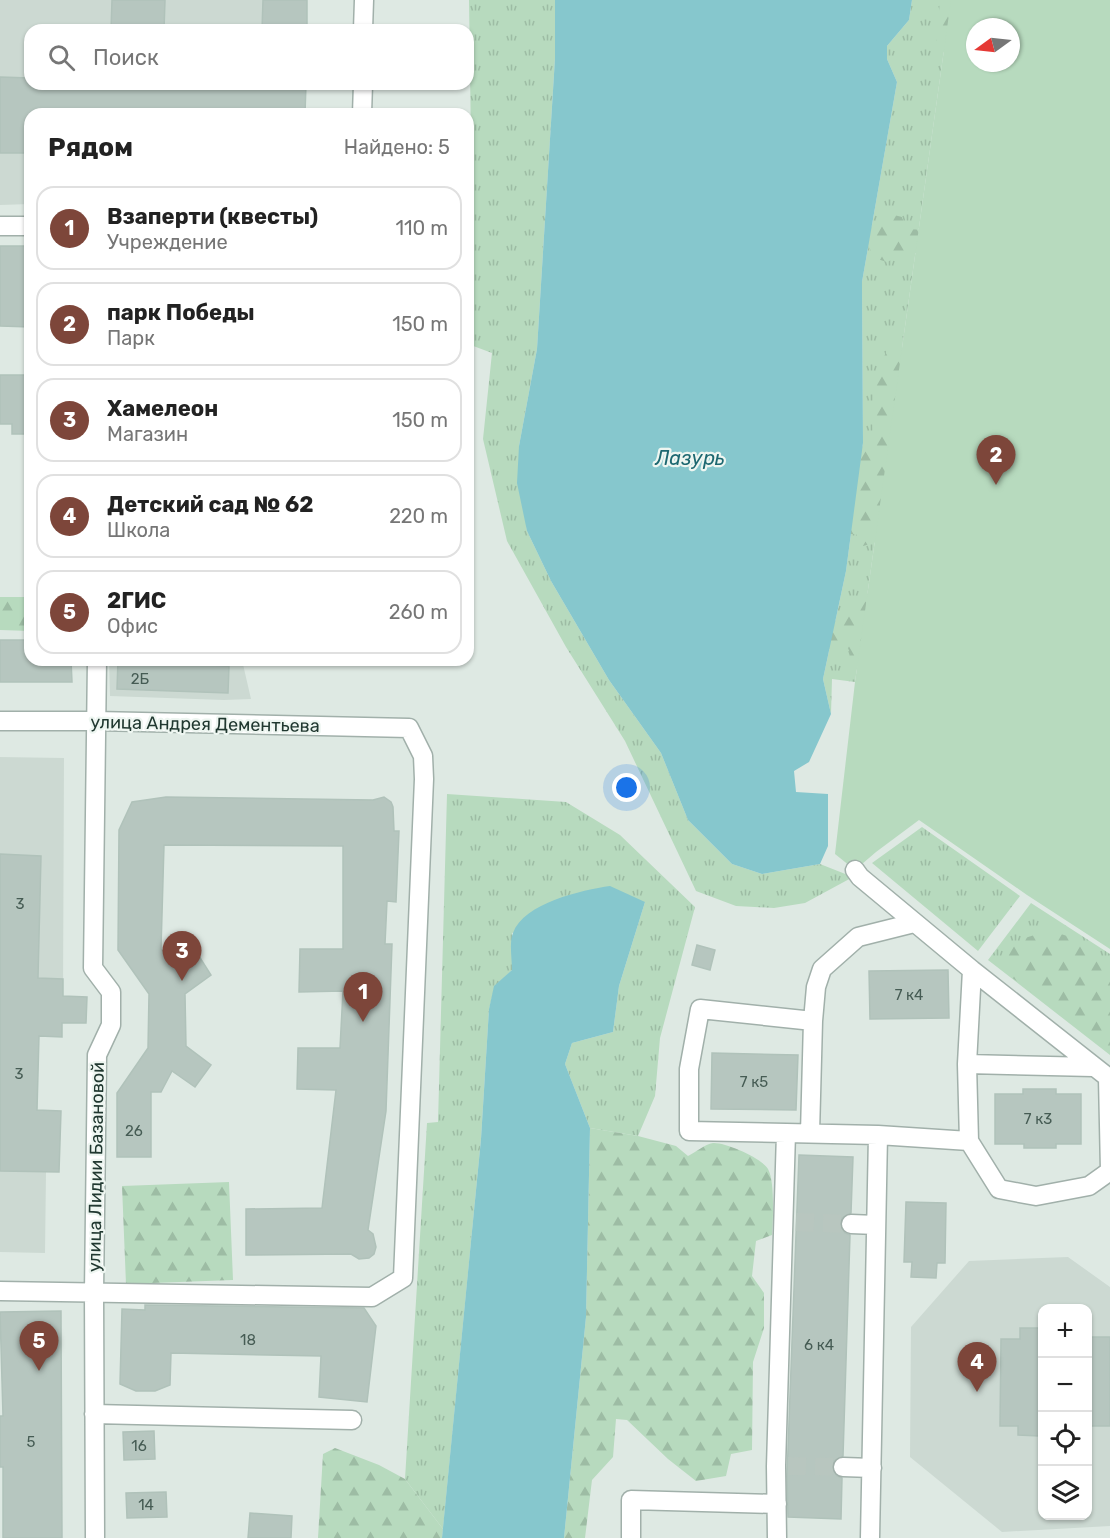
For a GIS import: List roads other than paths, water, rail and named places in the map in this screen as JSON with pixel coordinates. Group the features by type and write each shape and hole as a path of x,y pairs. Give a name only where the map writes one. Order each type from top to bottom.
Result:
{"street":[{"path":"363,24 364,0"},
{"path":"362,108 363,90"},
{"path":"0,226 24,226"},
{"name":"улица Лидии Базановой","path":"95,1538 94,1292 97,1055 111,1025 111,992 93,968 97,666"},
{"name":"улица Андрея Дементьева","path":"0,720 409,728 423,756 424,779 403,1278 372,1297 94,1292"},
{"path":"855,870 860,877 972,970 1109,1079 1110,1171 1089,1186 1036,1196 999,1189 969,1141 968,1064 972,970"},
{"path":"810,1133 813,1021 816,987 822,969 858,937 915,923"},
{"path":"813,1021 700,1009 688,1069 689,1131 878,1135 969,1141"},
{"path":"968,1064 1093,1067"},
{"path":"777,1538 777,1504 782,1466 790,1222 786,1133"},
{"path":"870,1538 878,1135"},
{"path":"851,1224 876,1225"},
{"path":"0,1291 94,1292"},
{"path":"94,1414 352,1420"},
{"path":"843,1467 872,1468"},
{"path":"631,1538 631,1500 777,1504"}],"water":[{"name":"Лазурь","path":"555,0 912,0 909,20 887,46 887,59 897,82 862,282 863,443 846,571 823,679 831,714 809,762 794,771 796,792 828,794 828,846 820,864 762,874 732,864 688,820 661,753 609,680 551,581 527,531 517,483 519,446 537,349 555,58"},
{"path":"610,886 645,902 619,986 613,1032 572,1043 565,1064 590,1128 586,1317 564,1538 442,1538 481,1139 489,1009 494,986 512,970 513,933 519,923 529,914 555,900"}],"tunnel":[{"path":"796,1222 851,1224"},
{"path":"788,1466 843,1467"}],"place":[{"name":"парк Победы","path":"996,485"},
{"name":"Хамелеон","path":"182,981"},
{"name":"Взаперти (квесты)","path":"363,1022"},
{"name":"2ГИС","path":"39,1371"},
{"name":"Детский сад № 62","path":"977,1392"}]}
